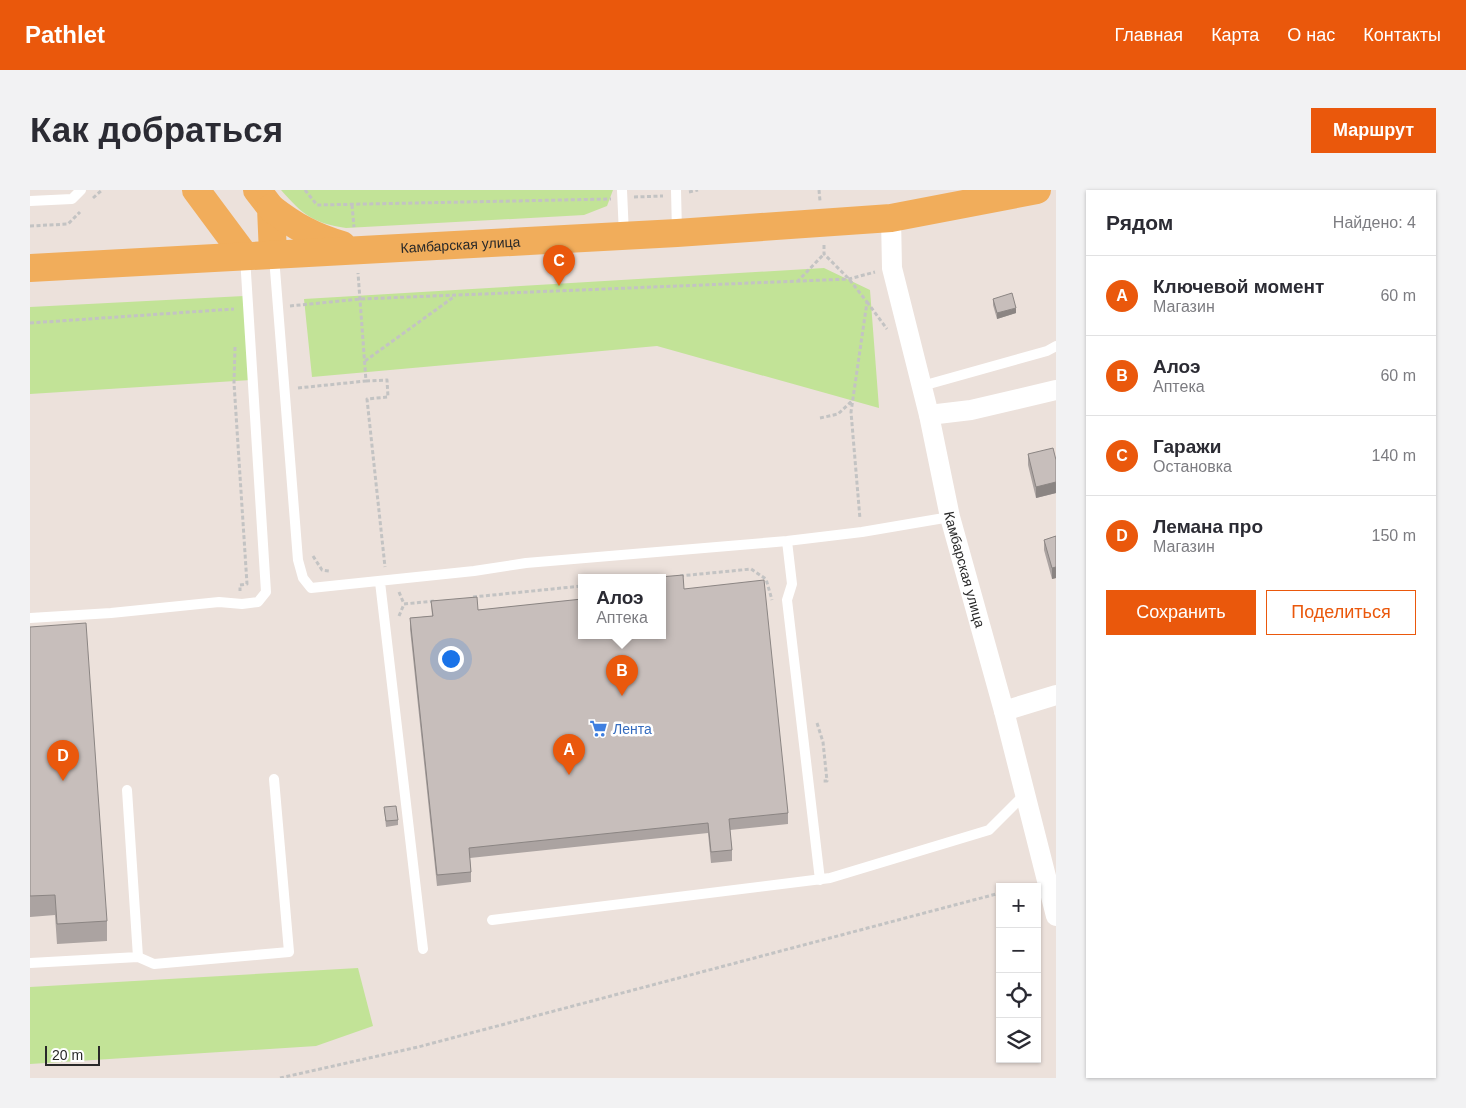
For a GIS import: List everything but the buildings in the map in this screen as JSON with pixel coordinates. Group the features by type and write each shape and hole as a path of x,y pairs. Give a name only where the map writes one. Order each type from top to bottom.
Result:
{"main road":[{"path":"196,190 245,256"},
{"name":"Камбарская улица","path":"30,268 677,233 891,218 1037,190"},
{"path":"264,199 294,227 356,249"},
{"path":"264,199 274,254"}],"street":[{"name":"Камбарская улица","path":"891,218 892,268 929,415 950,517 1004,711 1056,916"},
{"path":"929,415 971,410 1056,390"},
{"path":"1004,711 1056,695"}],"lane":[{"path":"56,190 66,200"},
{"path":"30,201 72,200 81,190"},
{"path":"676,193 677,233"},
{"path":"622,194 624,236"},
{"path":"274,254 298,560 302,578 311,588 380,582 526,563 862,532 950,517"},
{"path":"30,618 111,613 218,602 242,604 258,602 266,592 245,256"},
{"path":"922,386 1047,351 1056,346"},
{"path":"788,540 792,584 787,600 820,880"},
{"path":"380,582 422,949"},
{"path":"30,962 138,956 154,964 289,952 274,779"},
{"path":"127,790 138,956"},
{"path":"492,920 820,880 989,830 1025,794"}],"path":[{"path":"305,190 317,205 622,194"},
{"path":"819,190 824,254 849,279 866,302 851,412 862,532"},
{"path":"352,205 366,381"},
{"path":"797,282 824,254"},
{"path":"278,307 360,299 849,279 892,268"},
{"path":"364,361 456,296"},
{"path":"30,324 249,310"},
{"path":"235,338 234,383 247,584 240,585 242,604"},
{"path":"298,398 298,388 387,380 388,397 367,399 384,565 404,604 398,618"},
{"path":"820,418 838,414 853,400"},
{"path":"850,519 860,518"},
{"path":"312,547 313,556 322,570 338,572"},
{"path":"375,567 394,564"},
{"path":"672,577 751,569 766,579 772,601"},
{"path":"464,598 578,586"},
{"path":"404,604 444,600"},
{"path":"280,1078 418,1047 996,894"}],"green space":[{"path":"281,190 613,190 607,206 584,215 346,228 325,223 309,216 296,206"},
{"path":"824,268 870,290 879,408 657,346 312,377 304,299"},
{"path":"244,296 251,380 30,394 30,307"},
{"path":"358,968 373,1026 316,1046 30,1064 30,987"}],"place":[{"name":"Гаражи","path":"559,286"},
{"name":"Алоэ","path":"622,696"},
{"name":"Лента","path":"599,729"},
{"name":"Ключевой момент","path":"569,775"},
{"name":"Лемана про","path":"63,781"}]}
